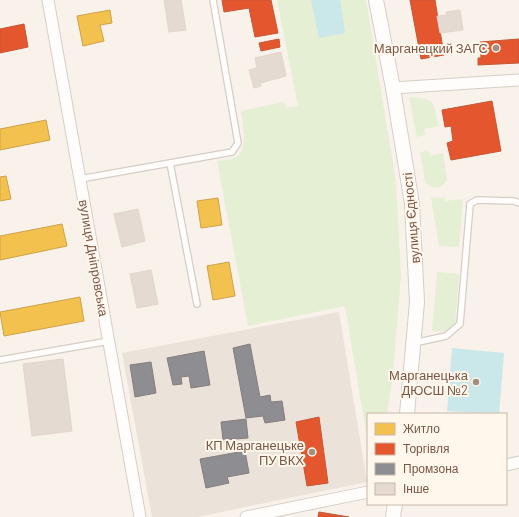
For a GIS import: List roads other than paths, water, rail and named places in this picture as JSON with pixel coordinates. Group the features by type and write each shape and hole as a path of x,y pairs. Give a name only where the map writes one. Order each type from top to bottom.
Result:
{"street":[{"name":"вулиця Дніпровська","path":"48,0 140,517"},
{"name":"вулиця Єдності","path":"376,0 393,88 412,204 418,302 407,413"},
{"path":"393,88 519,80"},
{"path":"507,466 519,462"},
{"path":"246,517 367,492"},
{"path":"393,517 395,505"}],"lane":[{"path":"80,179 232,152 238,143 213,0"},
{"path":"170,163 197,304"},
{"path":"414,343 446,336 460,324 470,204 477,200 514,201 519,203"},
{"path":"0,360 109,341"}],"water":[{"path":"311,0 340,0 345,33 319,38"},
{"name":"Марганецька ДЮСШ №2","path":"452,348 504,353 499,413 447,411"}],"place":[{"name":"Марганецкий ЗАГС","path":"496,48"},
{"name":"Марганецька ДЮСШ №2","path":"476,382"},
{"name":"КП Марганецьке ПУ ВКХ","path":"312,452"}]}
